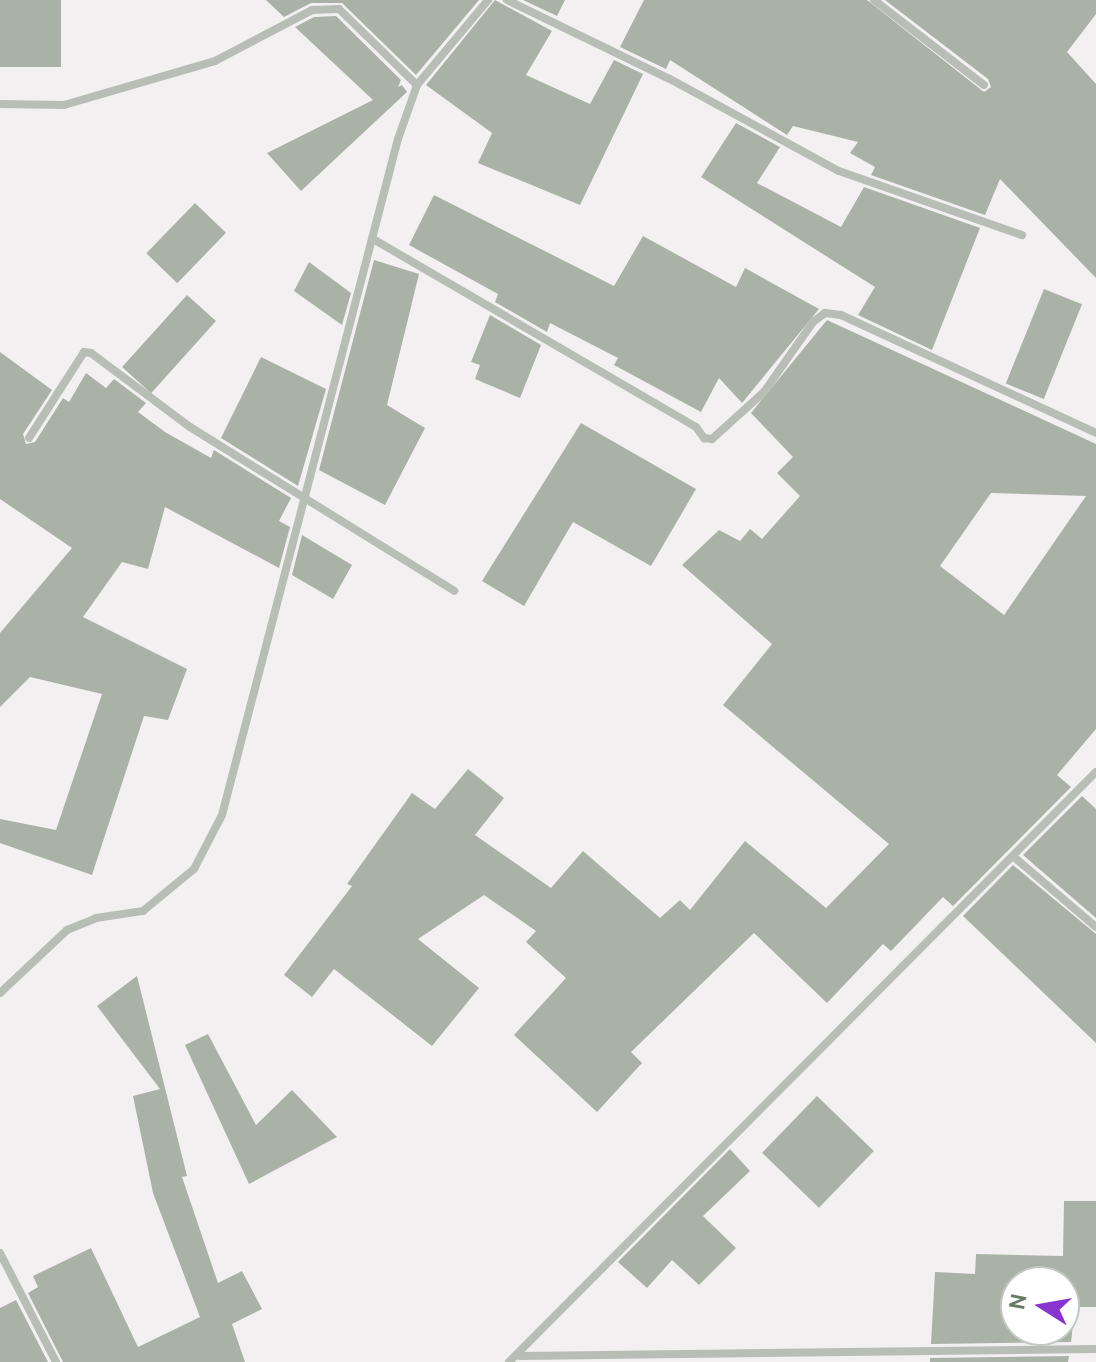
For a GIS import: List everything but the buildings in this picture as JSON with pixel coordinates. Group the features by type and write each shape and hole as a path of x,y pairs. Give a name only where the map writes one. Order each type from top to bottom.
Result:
{"street":[{"path":"0,993 67,930 96,918 143,911 194,869 222,815 373,239 417,85 488,0"},
{"path":"507,0 670,79 839,171 1022,235"},
{"path":"874,0 984,85"},
{"path":"0,104 64,105 215,61 312,10 339,9 417,85"},
{"path":"373,239 696,427 704,438 712,439 764,392 813,322 825,313 841,315 1096,433"},
{"path":"29,438 84,352 91,353 190,427 454,591"},
{"path":"509,1362 520,1356 672,1194 1014,857 1096,772"},
{"path":"1014,857 1096,927"},
{"path":"0,1253 56,1362"},
{"path":"520,1356 1096,1349"}]}
